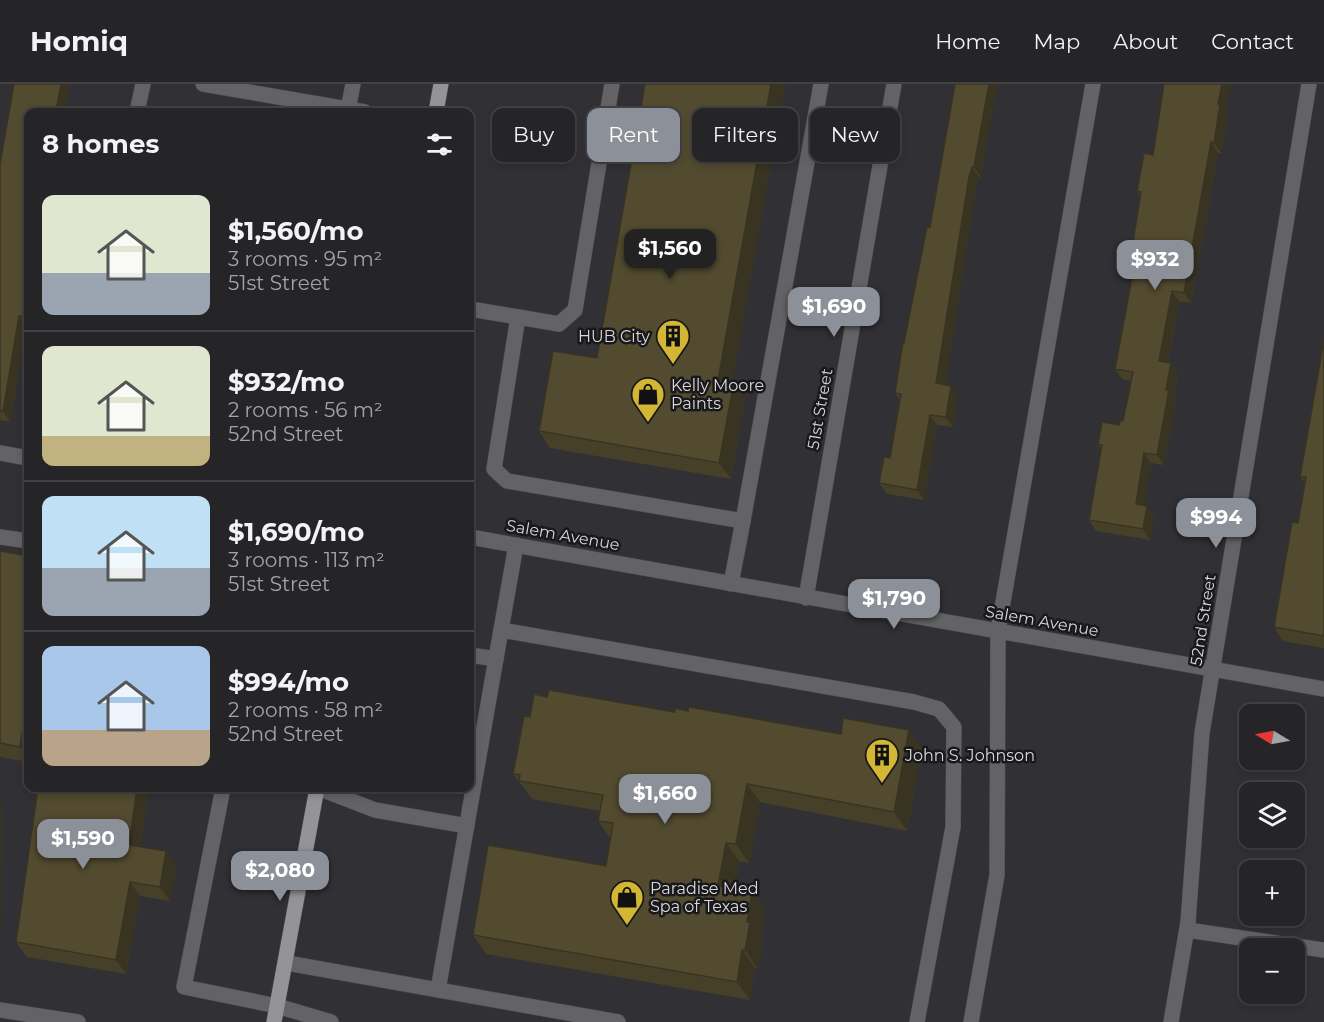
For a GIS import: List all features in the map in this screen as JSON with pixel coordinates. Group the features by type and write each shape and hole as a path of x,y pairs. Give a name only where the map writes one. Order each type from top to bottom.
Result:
{"main road":[{"path":"437,108 441,84"},
{"path":"274,1022 317,792"}],"street":[{"path":"138,108 142,84"},
{"path":"203,84 337,108"},
{"path":"348,108 353,84"},
{"path":"474,310 559,324 575,310 612,84"},
{"path":"731,584 821,84"},
{"name":"51st Street","path":"806,598 894,84"},
{"path":"972,1022 997,875 998,632 1093,84"},
{"name":"52nd Street","path":"1171,1022 1186,930 1202,733 1309,84"},
{"path":"518,317 494,469 507,481 743,521"},
{"path":"0,453 24,457"},
{"path":"0,537 24,541"},
{"name":"Salem Avenue","path":"474,538 1324,689"},
{"path":"474,786 516,545"},
{"path":"501,630 914,702 939,709 954,727 953,827 917,1022"},
{"path":"474,656 496,659"},
{"path":"222,792 184,987 276,1006 331,1022"},
{"path":"328,792 375,810 467,826"},
{"path":"438,990 473,792"},
{"path":"1186,930 1324,950"},
{"path":"286,963 618,1022"},
{"path":"0,1010 78,1022"}],"building":[{"path":"14,84 61,84 57,108 24,108 24,317 19,316 3,411 0,411 0,164"},
{"path":"645,84 771,84 767,108 692,108 692,162 757,162 718,380 734,382 719,463 539,431 553,351 597,358 631,162 680,162 680,108 641,108"},
{"path":"955,84 989,84 974,167 969,177 936,383 951,386 946,417 930,415 917,490 879,483 884,457 890,458 901,394 895,393 903,342 927,227 930,227"},
{"path":"1164,84 1222,84 1214,143 1211,142 1184,293 1172,291 1159,361 1171,363 1166,390 1169,390 1157,455 1144,453 1136,504 1147,506 1143,529 1089,520 1102,445 1098,445 1102,422 1119,425 1120,420 1123,421 1133,372 1115,369 1134,267 1129,267 1141,192 1137,191 1144,153 1153,155"},
{"path":"1324,340 1324,636 1274,627 1292,522 1298,523 1306,477 1300,477"},
{"path":"0,551 24,555 24,722 20,747 0,743"},
{"path":"549,690 675,712 675,708 688,711 689,707 841,734 843,718 909,730 894,812 747,784 736,844 726,843 718,886 752,892 747,922 750,923 745,950 742,950 737,982 473,935 488,845 606,866 613,823 598,821 603,795 519,781 520,775 513,774 524,716 530,717 534,694 547,697"},
{"path":"37,792 136,792 129,845 166,851 160,887 130,882 116,960 16,942"}],"place":[{"name":"HUB City","path":"673,365"},
{"name":"Kelly Moore Paints","path":"648,423"},
{"name":"John S. Johnson","path":"882,784"},
{"name":"Paradise Med Spa of Texas","path":"627,926"}]}
